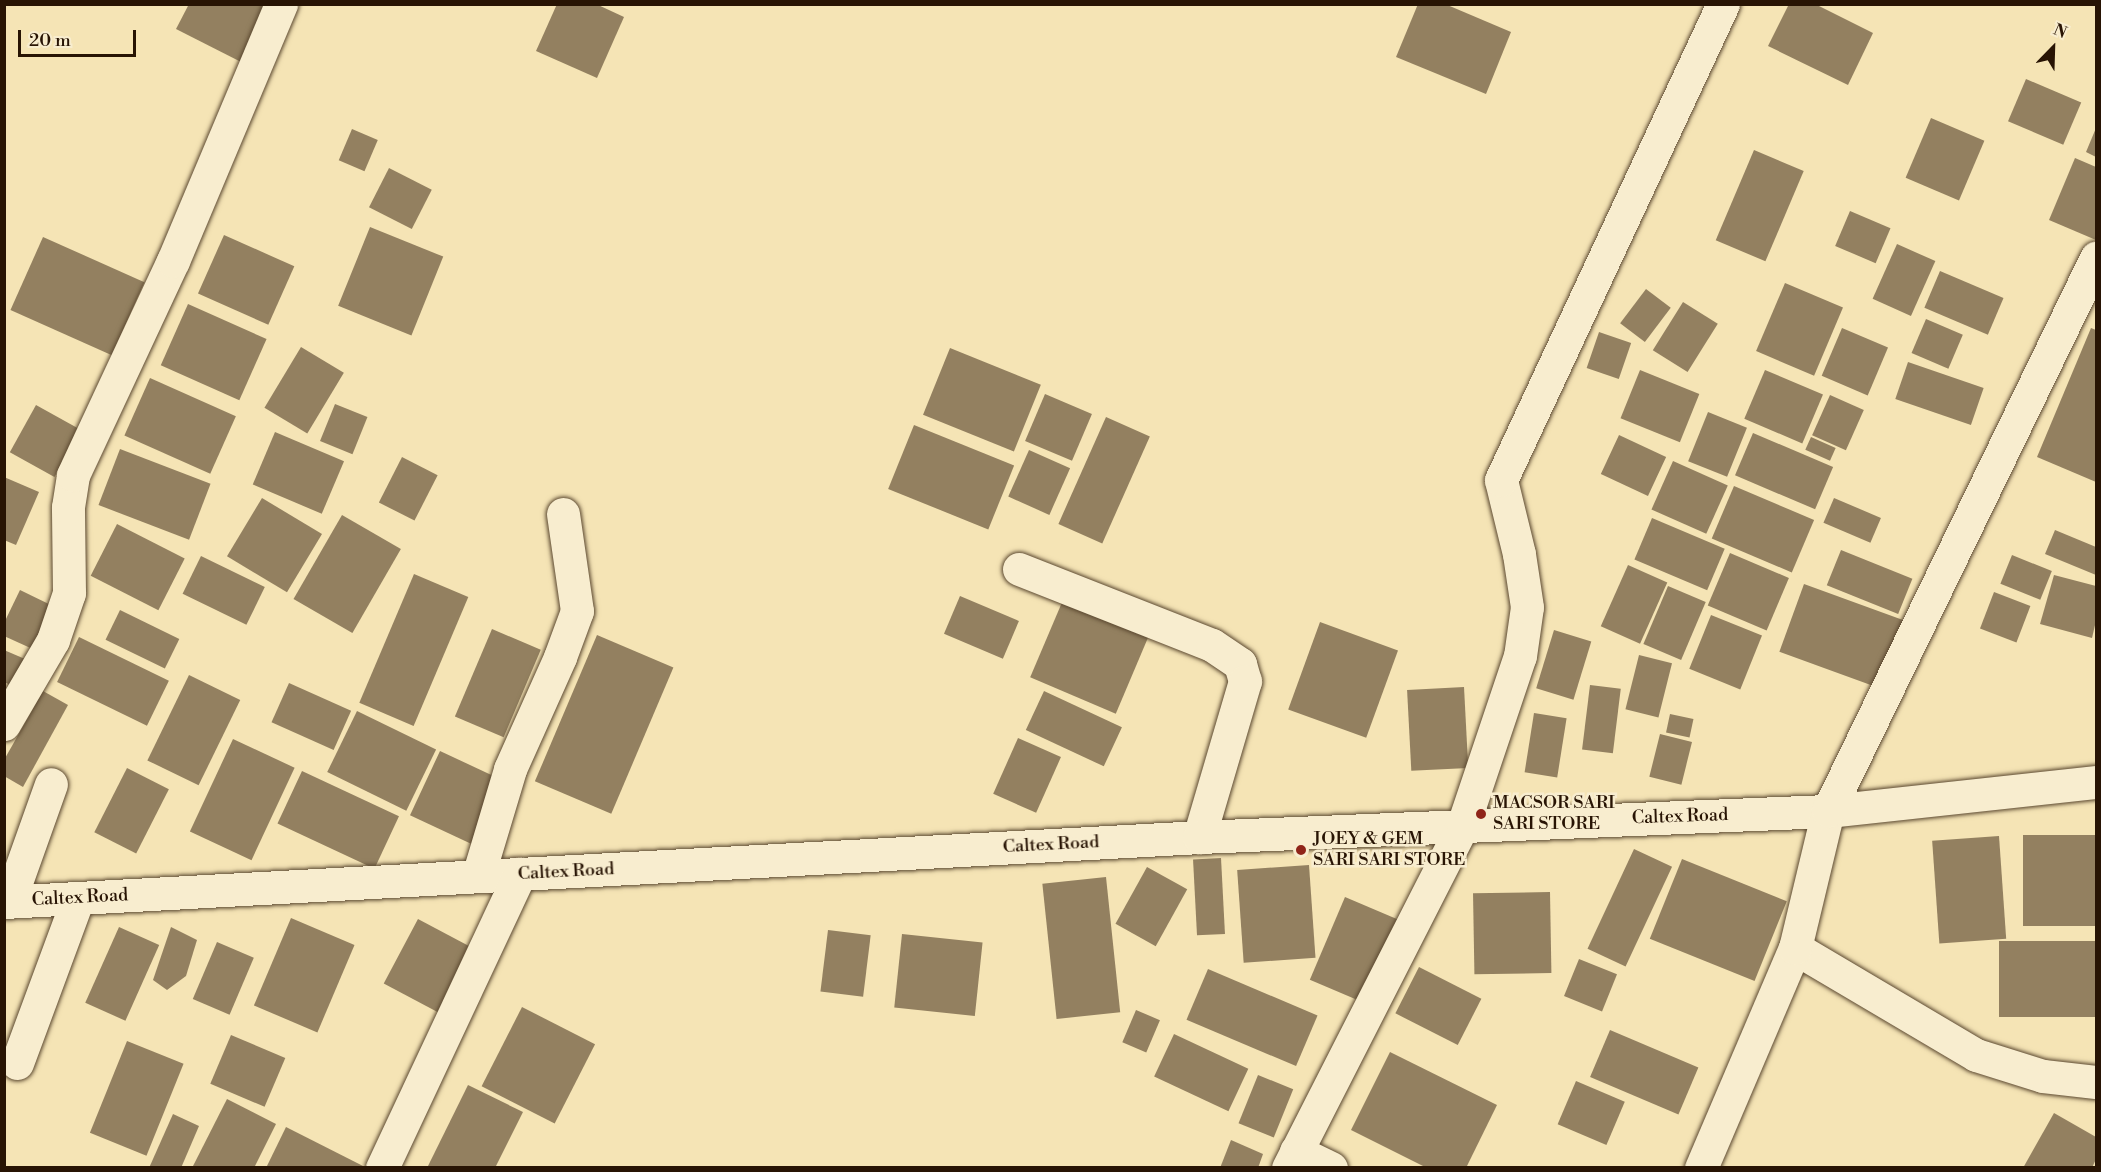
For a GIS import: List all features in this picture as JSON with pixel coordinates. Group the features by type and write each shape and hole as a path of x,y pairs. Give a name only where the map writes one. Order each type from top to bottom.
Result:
{"street":[{"path":"4,724 52,640 69,593 68,507 73,475 173,261 281,4"},
{"path":"1330,1167 1292,1159 1463,825 1520,656 1527,607 1519,554 1501,480 1723,4"},
{"path":"1701,1167 1796,948 1828,811 2097,258"},
{"path":"478,876 510,770 561,657 577,611 563,514"},
{"path":"1020,569 1212,645 1240,664 1245,681 1199,837"},
{"name":"Caltex Road","path":"7,902 1199,837 1828,811 2097,782"},
{"path":"7,902 51,784"},
{"path":"382,1167 520,874"},
{"path":"17,1063 78,898"},
{"path":"1796,948 1976,1055 2043,1076 2097,1082"}],"building":[{"path":"189,4 262,4 273,10 245,64 176,29"},
{"path":"557,4 596,4 624,17 597,78 536,51"},
{"path":"1418,4 1445,4 1511,32 1486,94 1396,57"},
{"path":"1789,4 1815,4 1873,33 1848,85 1768,46"},
{"path":"2026,79 2081,102 2063,145 2008,121"},
{"path":"1931,118 1984,141 1959,200 1906,178"},
{"path":"2096,128 2096,157 2086,152"},
{"path":"352,129 378,140 364,171 339,160"},
{"path":"1754,150 1804,171 1765,261 1716,240"},
{"path":"2075,158 2096,167 2096,240 2049,220"},
{"path":"389,168 432,190 412,229 369,207"},
{"path":"1850,211 1891,228 1876,263 1835,246"},
{"path":"370,227 443,257 411,335 338,306"},
{"path":"224,235 294,266 268,325 198,293"},
{"path":"43,237 144,282 112,355 10,310"},
{"path":"1897,244 1935,261 1911,316 1873,299"},
{"path":"1940,271 2004,298 1988,335 1924,308"},
{"path":"1785,283 1843,308 1814,376 1756,351"},
{"path":"1646,289 1671,308 1645,342 1620,323"},
{"path":"1683,302 1718,324 1688,372 1653,350"},
{"path":"188,304 267,339 239,400 161,365"},
{"path":"1926,319 1963,335 1948,369 1912,353"},
{"path":"1842,328 1888,348 1868,395 1822,376"},
{"path":"2091,328 2096,330 2096,482 2037,457"},
{"path":"1599,332 1631,343 1619,379 1587,368"},
{"path":"301,347 344,373 307,434 264,408"},
{"path":"950,348 1041,385 1014,451 923,415"},
{"path":"1908,362 1984,388 1971,425 1895,399"},
{"path":"1640,370 1699,394 1680,442 1621,418"},
{"path":"1765,370 1823,395 1802,443 1744,419"},
{"path":"150,378 236,416 210,474 124,436"},
{"path":"1045,394 1092,414 1072,461 1025,441"},
{"path":"1830,395 1864,410 1846,450 1812,435"},
{"path":"335,404 367,417 352,454 320,441"},
{"path":"36,405 81,430 54,477 10,452"},
{"path":"1708,412 1747,428 1727,477 1688,461"},
{"path":"1106,417 1150,437 1102,543 1058,524"},
{"path":"914,425 1014,465 988,529 888,489"},
{"path":"275,432 344,461 322,514 253,484"},
{"path":"1753,433 1833,467 1815,509 1735,475"},
{"path":"1619,435 1666,457 1648,496 1601,474"},
{"path":"1811,437 1836,448 1830,461 1805,450"},
{"path":"120,449 211,484 189,540 98,505"},
{"path":"1029,450 1070,468 1049,515 1008,497"},
{"path":"402,457 438,475 414,521 379,502"},
{"path":"1673,461 1728,485 1706,534 1651,509"},
{"path":"4,477 39,492 16,545 4,540"},
{"path":"1734,486 1814,520 1792,572 1712,538"},
{"path":"262,498 322,534 287,592 227,556"},
{"path":"1834,498 1881,518 1870,543 1823,523"},
{"path":"342,515 401,549 352,633 294,599"},
{"path":"1652,518 1725,549 1707,590 1634,559"},
{"path":"117,524 185,559 158,610 91,576"},
{"path":"2055,530 2096,547 2096,575 2045,554"},
{"path":"1841,550 1912,579 1898,614 1827,585"},
{"path":"1730,553 1789,578 1767,630 1708,605"},
{"path":"2012,555 2052,571 2040,600 2000,584"},
{"path":"201,556 265,587 246,625 183,594"},
{"path":"1628,565 1667,582 1640,644 1601,626"},
{"path":"414,574 468,597 414,726 359,703"},
{"path":"2054,575 2096,586 2096,621 2092,638 2040,624"},
{"path":"1804,584 1904,620 1879,688 1779,652"},
{"path":"1668,586 1706,602 1681,660 1643,644"},
{"path":"20,590 57,608 37,651 4,636 4,623"},
{"path":"1994,592 2030,606 2016,642 1980,628"},
{"path":"960,596 1019,621 1003,659 944,634"},
{"path":"1063,600 1149,636 1116,714 1030,677"},
{"path":"120,610 179,639 165,669 106,640"},
{"path":"1711,615 1762,636 1740,689 1689,669"},
{"path":"1320,622 1398,650 1366,738 1288,709"},
{"path":"492,629 541,650 504,737 455,716"},
{"path":"1554,630 1591,641 1573,700 1536,688"},
{"path":"597,635 673,667 611,814 535,781"},
{"path":"79,637 169,681 147,726 57,682"},
{"path":"4,650 25,659 13,686 4,682"},
{"path":"1639,655 1672,663 1658,718 1625,709"},
{"path":"189,675 240,700 199,785 147,760"},
{"path":"289,683 351,711 334,750 272,722"},
{"path":"1590,685 1621,689 1613,753 1582,750"},
{"path":"1464,687 1468,768 1411,771 1407,690"},
{"path":"43,691 68,705 23,787 4,776 4,760"},
{"path":"1044,691 1122,727 1104,766 1026,730"},
{"path":"357,711 436,750 406,811 327,772"},
{"path":"1534,713 1567,718 1557,777 1525,772"},
{"path":"1670,714 1693,719 1690,738 1666,733"},
{"path":"1660,734 1692,742 1681,785 1649,777"},
{"path":"1018,738 1061,757 1036,813 993,794"},
{"path":"233,739 295,768 252,860 190,831"},
{"path":"440,751 505,781 475,846 410,815"},
{"path":"127,768 169,789 136,853 94,832"},
{"path":"302,771 399,816 374,869 277,824"},
{"path":"2023,835 2096,835 2096,926 2023,926"},
{"path":"1999,836 2006,939 1939,943 1932,841"},
{"path":"1634,849 1672,867 1626,966 1588,949"},
{"path":"1221,858 1225,934 1197,935 1193,859"},
{"path":"1682,859 1787,901 1755,981 1650,939"},
{"path":"1309,865 1315,958 1244,963 1237,870"},
{"path":"1147,867 1187,889 1156,946 1115,924"},
{"path":"1106,877 1120,1012 1057,1019 1042,884"},
{"path":"1550,892 1551,973 1474,974 1473,893"},
{"path":"1345,897 1402,921 1367,1004 1310,980"},
{"path":"291,918 355,945 317,1032 254,1005"},
{"path":"418,919 481,952 446,1017 384,983"},
{"path":"119,927 159,945 125,1021 85,1003"},
{"path":"171,927 197,940 186,976 167,990 153,980"},
{"path":"828,930 871,935 863,997 820,992"},
{"path":"902,934 983,942 975,1016 894,1008"},
{"path":"1999,941 2096,941 2096,1017 1999,1017"},
{"path":"217,942 254,958 230,1015 193,999"},
{"path":"1579,959 1617,974 1602,1011 1564,996"},
{"path":"1419,967 1481,999 1458,1045 1395,1013"},
{"path":"1208,969 1318,1015 1296,1066 1187,1020"},
{"path":"522,1007 595,1044 555,1124 482,1086"},
{"path":"1136,1010 1160,1020 1146,1052 1122,1042"},
{"path":"1610,1030 1698,1068 1678,1114 1590,1077"},
{"path":"1174,1034 1248,1069 1228,1111 1154,1077"},
{"path":"231,1035 285,1058 265,1107 210,1084"},
{"path":"127,1041 184,1064 146,1156 90,1133"},
{"path":"1390,1052 1497,1105 1466,1168 1427,1168 1351,1130"},
{"path":"1258,1075 1293,1089 1274,1137 1239,1123"},
{"path":"1576,1081 1625,1102 1606,1145 1558,1124"},
{"path":"468,1085 523,1112 495,1168 427,1168"},
{"path":"227,1099 276,1124 254,1168 192,1168"},
{"path":"2054,1113 2096,1137 2096,1159 2092,1168 2023,1168"},
{"path":"173,1114 199,1126 181,1168 149,1168"},
{"path":"286,1127 367,1168 266,1168"},
{"path":"1231,1140 1263,1154 1258,1168 1220,1168"}],"place":[{"name":"MACSOR SARI SARI STORE","path":"1481,814"},
{"name":"JOEY & GEM SARI SARI STORE","path":"1301,850"}]}
